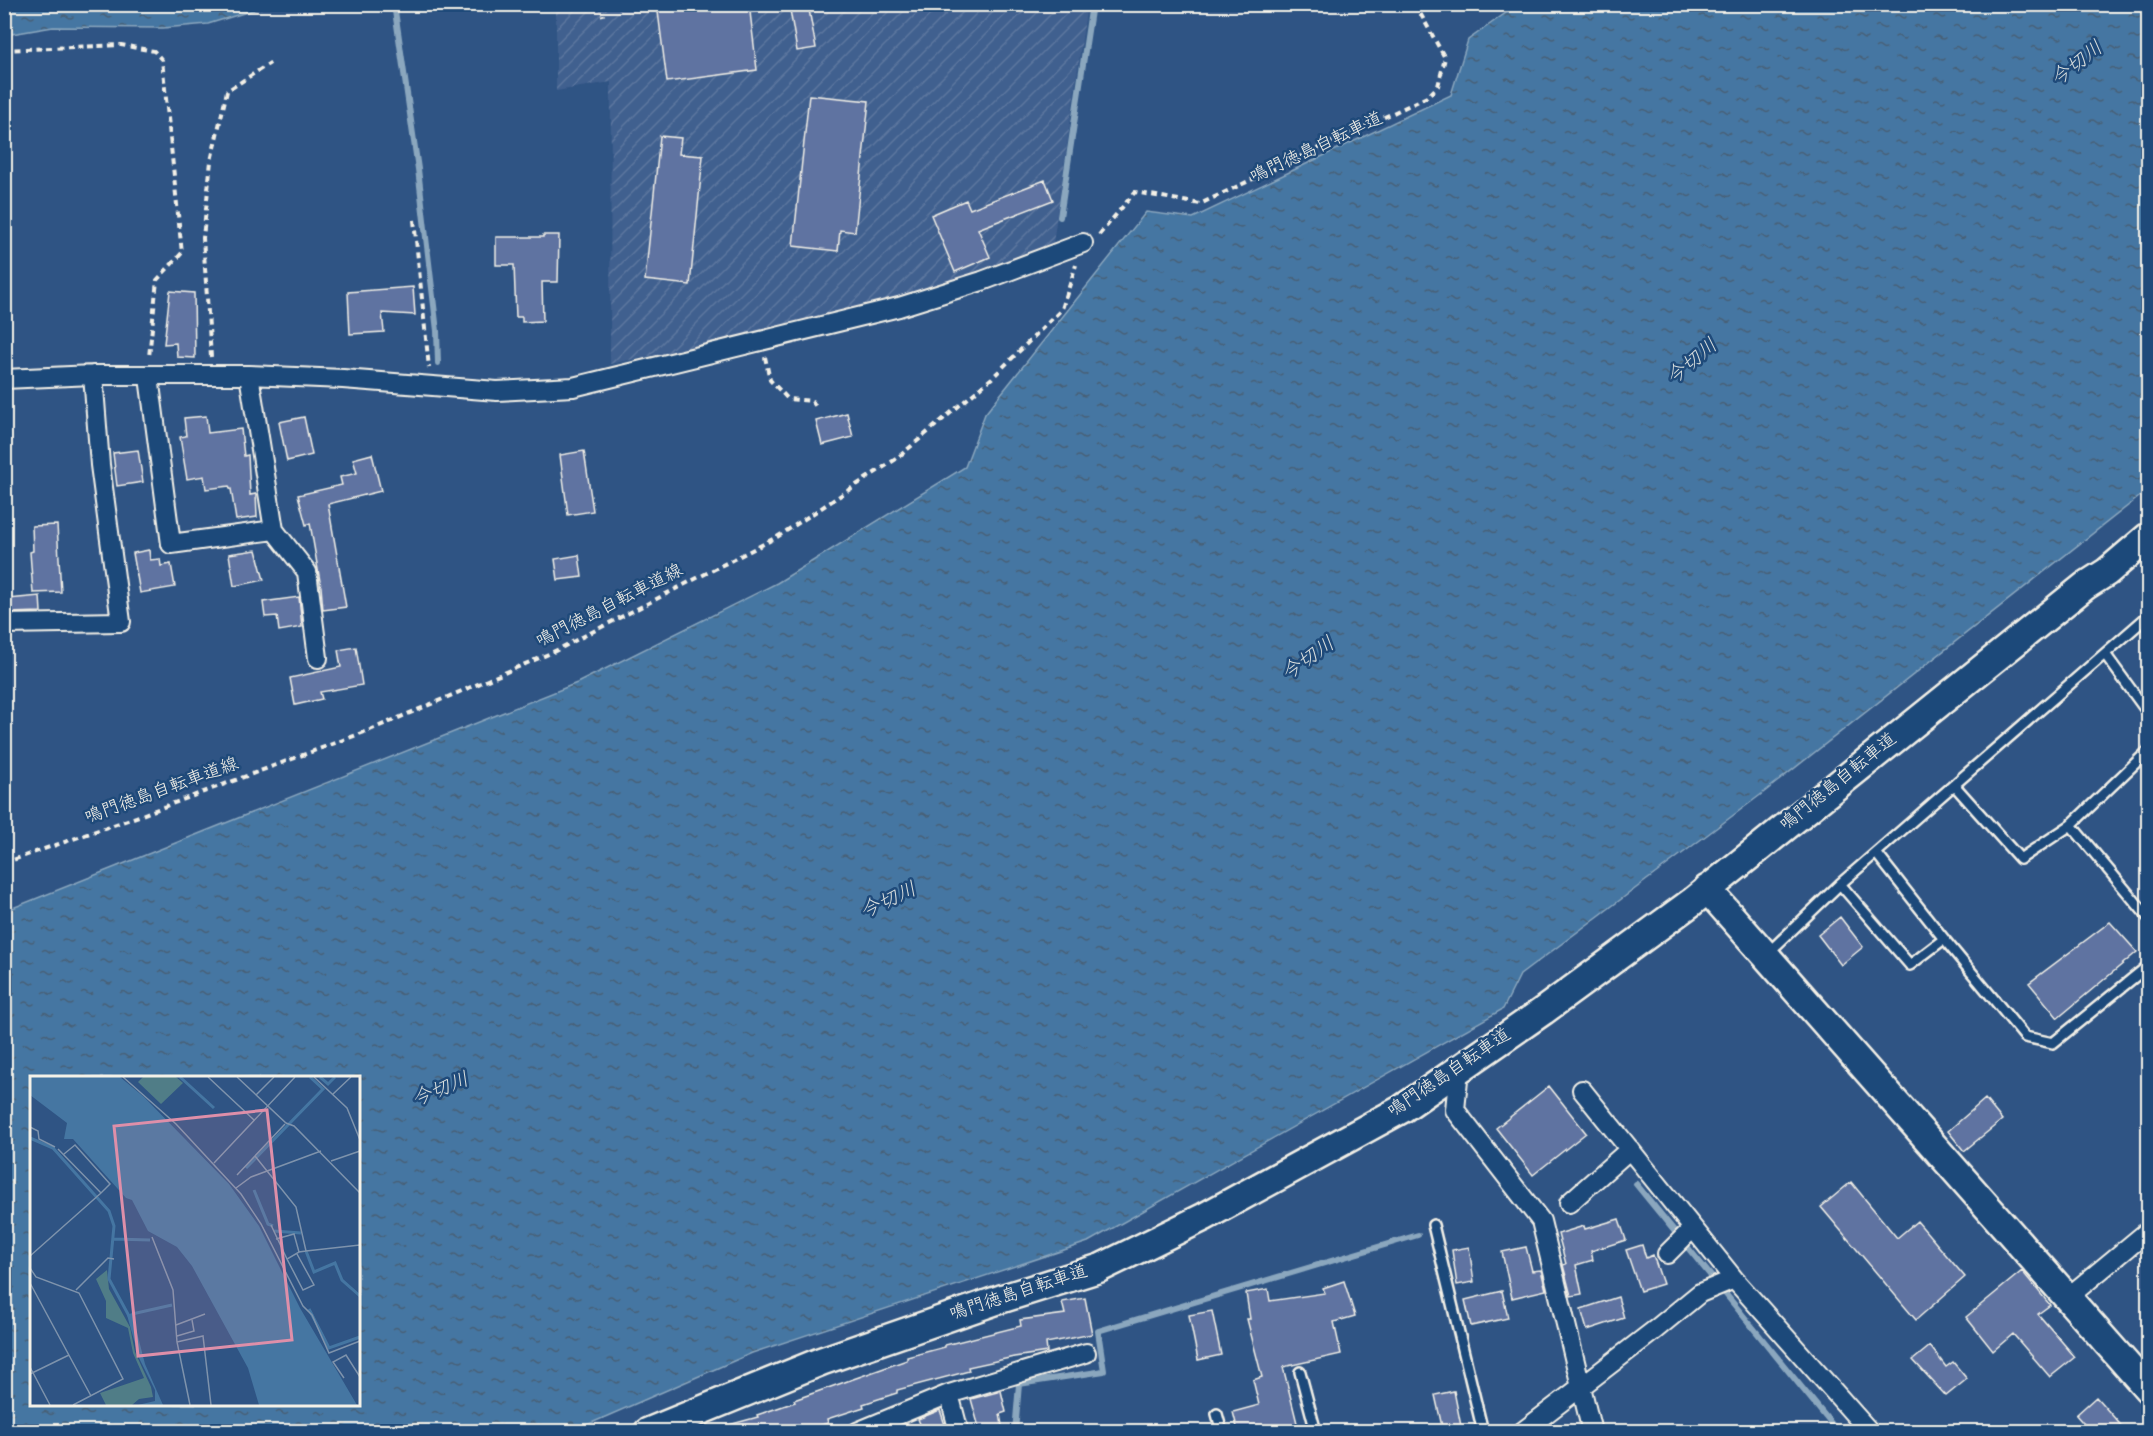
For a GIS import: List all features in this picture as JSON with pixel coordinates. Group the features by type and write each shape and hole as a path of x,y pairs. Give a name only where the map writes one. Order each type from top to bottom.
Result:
{"main road":[{"name":"鳴門徳島自転車道","path":"648,1431 822,1361 1001,1299 1100,1268 1204,1217 1402,1109 1543,1011 1707,889 2148,537"},
{"path":"1707,889 2148,1389"}],"street":[{"path":"4,379 93,375 249,375 343,379 497,391 573,387 899,307 982,281 1083,243"},
{"path":"4,624 121,622 100,465 93,375"},
{"path":"249,375 274,530 307,572 318,658"},
{"path":"149,376 171,544 274,530"},
{"path":"1459,1069 1455,1110 1541,1221 1592,1431"},
{"path":"1582,1090 1734,1279 1870,1431"},
{"path":"1569,1203 1630,1149"},
{"path":"1667,1254 1693,1228"},
{"path":"2067,1298 2148,1231"},
{"path":"1522,1431 1582,1387 1700,1293 1734,1279"},
{"path":"857,1431 949,1394 1086,1353"},
{"path":"949,1394 959,1431"}],"lane":[{"path":"1766,955 1840,884 2148,616"},
{"path":"2105,654 2148,712"},
{"path":"1954,785 2020,859 2071,825 2148,751"},
{"path":"2071,825 2148,917"},
{"path":"1876,853 2025,1038 2053,1043 2148,966"},
{"path":"1840,884 1910,965 1944,939"},
{"path":"1433,1225 1483,1431"},
{"path":"1300,1372 1316,1431"},
{"path":"1217,1414 1222,1431"}],"path":[{"path":"600,4 603,16"},
{"name":"鳴門徳島自転車道","path":"1083,243 1095,239 1135,192 1200,204 1427,97 1438,86 1445,58 1415,4"},
{"path":"4,50 121,45 154,51 162,60 182,253 157,280 149,342 149,376"},
{"path":"212,376 203,238 211,161 227,91 270,63"},
{"path":"414,220 430,386"},
{"name":"鳴門徳島自転車道線","path":"4,863 139,816 370,730 551,652 777,537 896,459 992,378 1062,309 1083,243"},
{"path":"762,341 770,380 788,399 812,401 817,408"}],"shaded area":[{"path":"556,5 1087,5 1053,243 891,302 749,336 610,364 611,82 556,91"}],"water":[{"path":"5,4 270,5 208,24 163,28 53,27 5,35"},
{"name":"今切川","path":"1517,5 2148,5 2148,490 1763,793 1520,975 1503,1009 1088,1242 752,1353 573,1431 5,1431 5,911 577,683 777,583 965,467 985,414 1146,212 1193,218 1451,95 1468,40"}],"building":[{"path":"657,4 749,4 757,70 667,82"},
{"path":"789,4 808,4 816,48 797,51"},
{"path":"809,95 869,101 855,232 840,230 838,251 793,246"},
{"path":"660,136 681,138 679,154 703,156 690,285 645,280"},
{"path":"1045,180 1053,200 978,229 990,257 955,272 931,215 966,200 970,209"},
{"path":"543,235 559,235 558,282 542,282 543,321 522,322 522,317 516,317 514,265 496,265 496,237 543,237"},
{"path":"413,287 415,315 382,313 384,332 350,334 348,292"},
{"path":"170,291 194,293 195,358 177,357 176,343 164,344"},
{"path":"847,413 853,437 822,445 816,421"},
{"path":"206,416 208,433 241,429 244,456 248,455 250,495 256,494 257,517 236,520 229,486 206,489 204,476 187,479 180,437 186,436 184,418"},
{"path":"304,417 312,455 287,461 279,422"},
{"path":"138,450 143,482 117,486 113,453"},
{"path":"584,451 593,511 568,515 560,455"},
{"path":"372,454 381,491 328,504 346,607 323,610 310,523 306,525 298,495 342,485 340,477 357,473 353,459"},
{"path":"57,525 61,592 33,593 30,552 33,551 32,526"},
{"path":"149,550 150,560 160,559 161,566 171,564 175,587 140,593 133,553"},
{"path":"256,550 264,580 234,586 229,554"},
{"path":"579,555 582,577 558,580 555,559"},
{"path":"40,596 41,612 8,613 8,599"},
{"path":"299,597 302,627 279,631 277,616 265,617 263,602"},
{"path":"356,647 362,685 320,692 322,699 295,705 290,678 341,667 338,650"},
{"path":"1840,917 1863,947 1841,965 1818,935"},
{"path":"2110,922 2137,952 2058,1018 2029,983"},
{"path":"1549,1086 1586,1133 1533,1175 1496,1128"},
{"path":"1985,1099 2002,1120 1964,1151 1948,1131"},
{"path":"1851,1182 1897,1238 1917,1221 1965,1277 1916,1320 1821,1207"},
{"path":"1619,1219 1626,1240 1591,1251 1593,1260 1576,1265 1582,1294 1571,1296 1558,1234"},
{"path":"1642,1245 1646,1258 1653,1255 1663,1284 1640,1291 1626,1250"},
{"path":"1469,1247 1474,1282 1457,1285 1452,1250"},
{"path":"1526,1247 1532,1271 1541,1270 1546,1290 1512,1298 1502,1252"},
{"path":"2022,1271 2050,1305 2038,1314 2075,1357 2050,1377 2013,1334 1993,1351 1966,1317"},
{"path":"1344,1281 1355,1316 1334,1322 1341,1354 1283,1367 1299,1431 1238,1431 1233,1412 1259,1405 1253,1380 1262,1377 1247,1319 1250,1319 1246,1293 1268,1289 1270,1301 1325,1293 1323,1288"},
{"path":"1502,1291 1508,1318 1471,1326 1465,1300"},
{"path":"1618,1297 1624,1318 1587,1330 1581,1309"},
{"path":"1085,1298 1092,1334 1046,1343 1047,1352 968,1367 969,1371 897,1390 897,1393 863,1404 864,1407 827,1419 828,1423 803,1431 726,1431 725,1426 758,1417 757,1415 795,1402 794,1400 907,1360 907,1357 1021,1326 1020,1320 1065,1314 1062,1302"},
{"path":"1212,1311 1221,1355 1198,1360 1189,1315"},
{"path":"1930,1346 1946,1367 1953,1362 1967,1379 1946,1396 1913,1360"},
{"path":"1001,1391 1006,1412 1000,1414 1003,1431 980,1431 971,1399"},
{"path":"1454,1391 1462,1431 1443,1431 1435,1395"},
{"path":"2096,1397 2126,1431 2090,1431 2076,1415"},
{"path":"940,1410 947,1431 923,1431 918,1419"}],"waterway":[{"path":"394,4 418,169 437,331 438,363"},
{"path":"1060,217 1092,4"},
{"path":"1636,1184 1838,1432"},
{"path":"1015,1432 1019,1384 1104,1371 1098,1331 1418,1235"}]}
